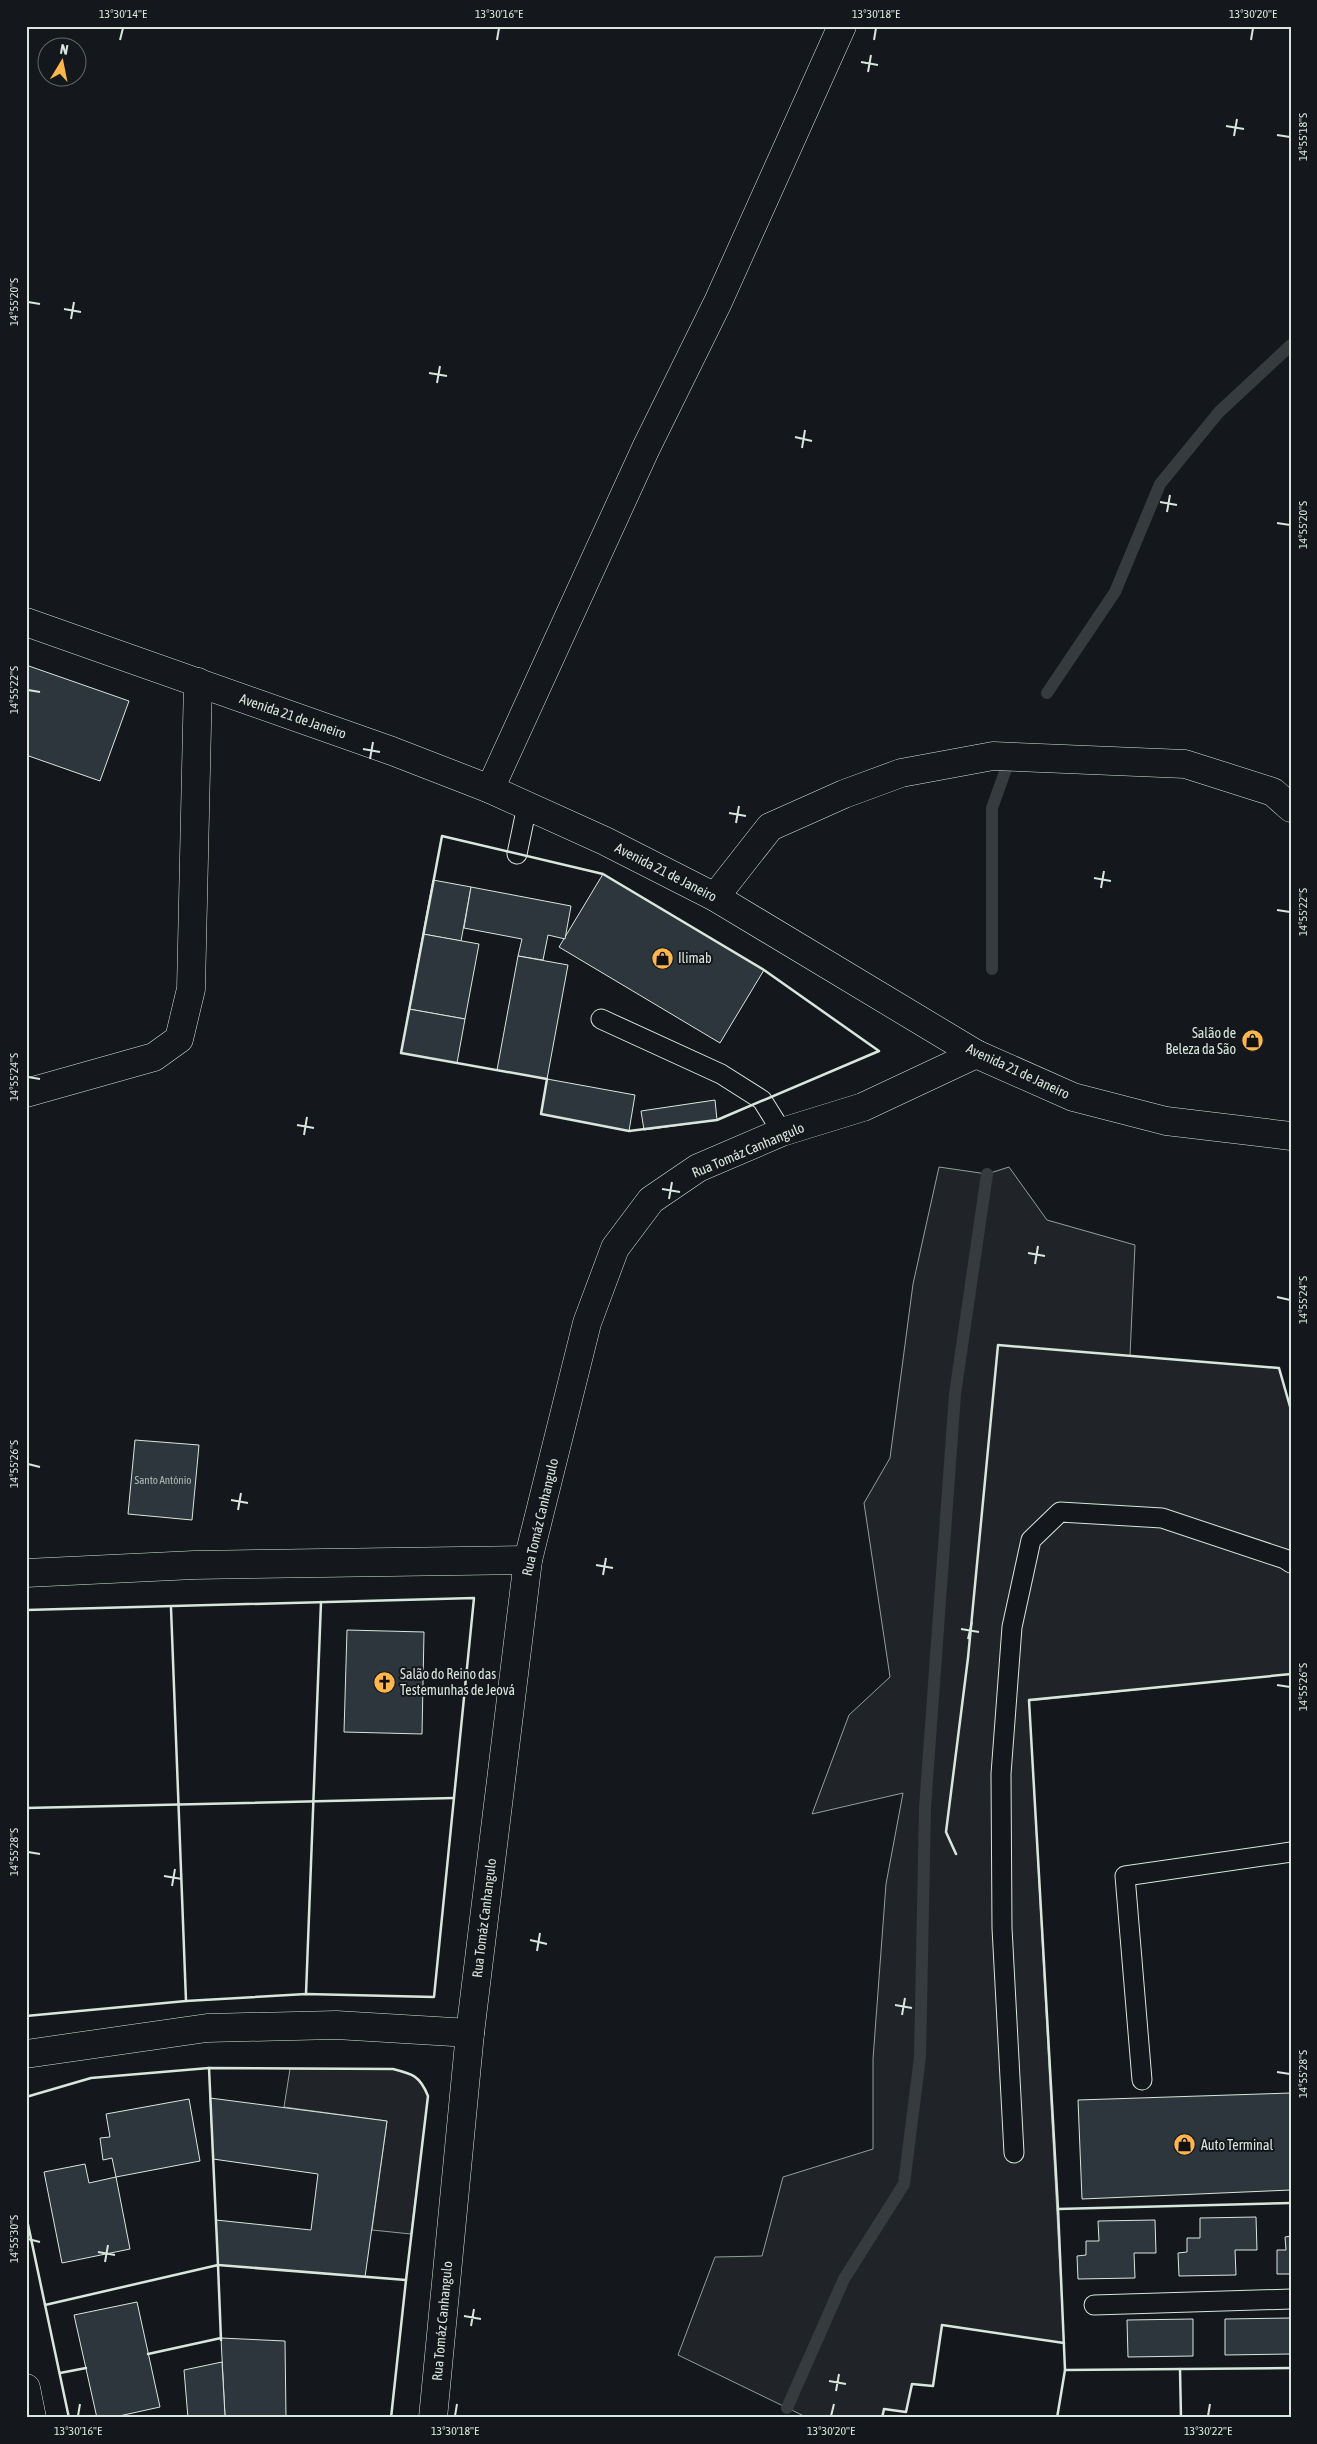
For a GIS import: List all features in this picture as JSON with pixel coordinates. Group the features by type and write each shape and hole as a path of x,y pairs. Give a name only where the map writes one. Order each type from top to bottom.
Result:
{"street":[{"path":"490,789 646,448 718,302 842,26"},
{"name":"Avenida 21 de Janeiro","path":"26,622 392,751 490,789 605,841 715,897 976,1054 1073,1097 1166,1121 1291,1136"},
{"path":"26,1093 154,1057 180,1040 191,988 198,682"},
{"path":"715,897 770,827 844,794 901,773 993,756 1185,764 1273,792 1291,808"},
{"name":"Rua Tomáz Canhangulo","path":"433,2418 470,2033 528,1560 587,1322 615,1248 651,1200 698,1168 782,1132 863,1107 976,1054"},
{"path":"26,1573 194,1565 528,1560"},
{"path":"26,2054 206,2028 336,2025 470,2033"},
{"path":"26,2388 32,2418"}],"lane":[{"path":"517,854 527,806"},
{"path":"602,1019 729,1079 762,1100 782,1132"},
{"path":"1014,2153 1002,1928 1001,1774 1012,1627 1031,1540 1060,1512 1162,1518 1285,1559 1291,1563"},
{"path":"1142,2080 1125,1876 1291,1852"},
{"path":"1094,2305 1291,2299"}],"shaded area":[{"path":"939,1167 987,1174 1009,1167 1047,1220 1135,1245 1130,1356 1279,1368 1291,1410 1291,1674 1029,1701 1064,2343 942,2325 933,2386 912,2384 906,2412 884,2409 882,2418 808,2418 678,2355 715,2257 762,2256 783,2177 873,2149 873,2059 886,1884 903,1793 812,1814 849,1715 890,1677 864,1503 890,1458 913,1284"},
{"path":"290,2069 393,2069 411,2074 422,2084 428,2096 411,2234 372,2230 387,2121 284,2107"}],"building":[{"path":"26,665 129,701 100,781 26,755"},
{"name":"Ilimab","path":"603,874 764,970 720,1043 559,947"},
{"path":"433,880 471,887 461,941 423,934"},
{"path":"471,887 571,906 565,939 548,935 543,960 518,956 522,939 464,928"},
{"path":"423,934 479,944 465,1019 409,1009"},
{"path":"518,956 568,965 547,1079 497,1070"},
{"path":"409,1009 465,1019 457,1063 401,1053"},
{"path":"547,1079 635,1095 629,1131 541,1114"},
{"path":"715,1100 717,1120 644,1130 641,1111"},
{"path":"135,1440 199,1445 192,1520 128,1514"},
{"name":"Salão do Reino das Testemunhas de Jeová","path":"347,1630 424,1632 422,1734 344,1732"},
{"name":"Auto Terminal","path":"1291,2093 1291,2190 1082,2199 1078,2100"},
{"path":"210,2098 387,2121 365,2277 218,2265 216,2220 311,2230 318,2174 213,2159"},
{"path":"189,2099 200,2161 116,2177 112,2158 103,2160 100,2138 110,2137 106,2114"},
{"path":"85,2164 89,2183 116,2177 130,2249 62,2263 44,2172"},
{"path":"1256,2217 1257,2250 1235,2250 1236,2275 1179,2276 1178,2253 1187,2252 1187,2238 1200,2238 1200,2218"},
{"path":"1155,2220 1156,2253 1134,2253 1135,2278 1078,2279 1077,2256 1086,2255 1086,2241 1099,2241 1098,2221"},
{"path":"1291,2236 1291,2274 1277,2274 1277,2250 1286,2250 1285,2237"},
{"path":"137,2302 160,2407 110,2418 97,2418 74,2315"},
{"path":"1290,2318 1290,2354 1225,2355 1225,2319"},
{"path":"1193,2319 1193,2356 1128,2357 1127,2320"},
{"path":"221,2338 285,2341 286,2418 225,2416"},
{"path":"222,2362 225,2416 188,2418 184,2370"}],"waterway":[{"path":"1047,693 1115,592 1160,484 1219,412 1291,345"},
{"path":"992,969 992,808 1006,769"},
{"path":"787,2408 844,2279 904,2184 920,2057 925,1808 955,1394 987,1174"}],"wall":[{"path":"442,836 603,874 764,970 879,1051 717,1120 629,1131 541,1114 547,1079 401,1053 442,836"},
{"path":"956,1854 946,1832 968,1658 998,1345 1279,1368 1291,1410"},
{"path":"26,1610 474,1598 434,1997 306,1994 186,2001 26,2016"},
{"path":"306,1994 321,1602"},
{"path":"171,1608 186,2001"},
{"path":"1291,1674 1029,1700 1058,2209 1291,2203"},
{"path":"26,1808 454,1798"},
{"path":"209,2068 393,2069 411,2074 419,2080 428,2096 406,2280 218,2265 209,2068"},
{"path":"26,2097 91,2078 209,2068"},
{"path":"1058,2209 1065,2370 1291,2368"},
{"path":"26,2215 69,2418"},
{"path":"45,2305 218,2265 221,2340"},
{"path":"391,2418 406,2280"},
{"path":"882,2418 884,2409 906,2412 912,2384 933,2386 942,2325 1064,2343"},
{"path":"148,2354 221,2338"},
{"path":"60,2373 86,2368"},
{"path":"1180,2369 1181,2418"},
{"path":"1057,2418 1065,2370"}],"place":[{"name":"Ilimab","path":"662,958"},
{"name":"Salão de Beleza da São","path":"1252,1041"},
{"name":"Salão do Reino das Testemunhas de Jeová","path":"384,1682"},
{"name":"Auto Terminal","path":"1185,2145"}]}
